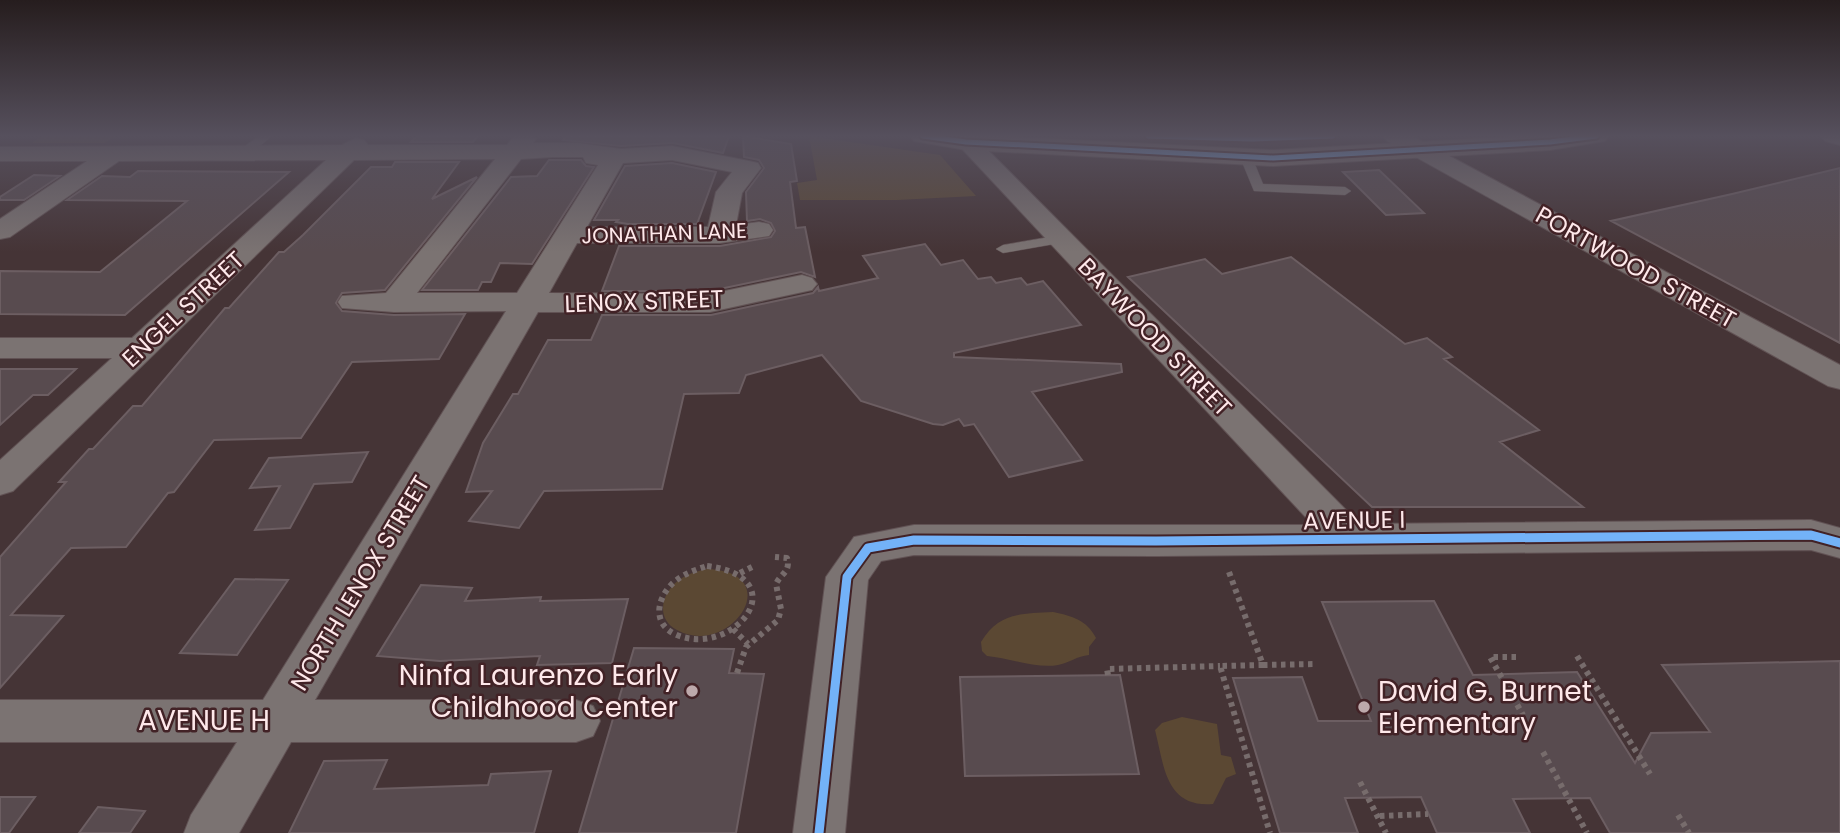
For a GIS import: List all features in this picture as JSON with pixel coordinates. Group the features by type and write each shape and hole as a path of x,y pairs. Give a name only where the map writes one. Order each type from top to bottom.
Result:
{"street":[{"path":"0,231 82,175"},
{"name":"ENGEL STREET","path":"0,482 324,175"},
{"path":"394,303 496,175"},
{"name":"NORTH LENOX STREET","path":"210,833 606,175"},
{"path":"720,234 729,192 743,175"},
{"name":"BAYWOOD STREET","path":"998,175 1350,539"},
{"name":"PORTWOOD STREET","path":"1468,175 1840,379"},
{"name":"JONATHAN LANE","path":"569,236 720,234 759,230"},
{"name":"LENOX STREET","path":"518,318 710,303 802,284"},
{"path":"353,303 394,303 518,318"},
{"path":"0,348 141,348"},
{"name":"AVENUE I","path":"819,833 847,577 869,548 914,540 1811,535 1840,543"},
{"name":"AVENUE H","path":"0,721 576,721"}],"lane":[{"path":"1253,175 1258,188 1345,191"},
{"path":"1003,249 1060,239"}],"path":[{"path":"737,673 748,644 775,626 781,611 776,588 778,581 789,572 790,565 787,558 775,557"},
{"path":"722,566 740,573 752,586 754,597 752,608 733,629 718,637 700,640 684,638 671,632 662,622 658,611 660,598 667,586 693,569 722,566"},
{"path":"740,573 752,566"},
{"path":"1229,572 1262,665"},
{"path":"733,629 748,644"},
{"path":"1577,656 1650,774"},
{"path":"1516,657 1490,657 1523,715"},
{"path":"1108,675 1107,669 1315,664"},
{"path":"1220,666 1270,833"},
{"path":"1543,752 1587,833"},
{"path":"1360,782 1380,816 1386,833"},
{"path":"1380,816 1428,814"},
{"path":"1678,815 1689,833"}],"shaded area":[{"path":"816,175 957,175 976,196 897,200 800,200 797,183 817,180"},
{"path":"707,569 731,574 744,584 748,597 743,612 731,624 716,633 697,636 677,630 665,618 663,604 666,597 675,583 682,578"},
{"path":"1053,612 1078,620 1088,627 1096,638 1089,647 1089,655 1058,665 1041,666 987,656 982,651 981,642 995,625 1003,620 1021,614"},
{"path":"1182,717 1217,724 1221,755 1231,757 1236,774 1226,778 1213,804 1185,799 1169,782 1155,730 1162,723"}],"building":[{"path":"34,175 60,176 24,200 0,200 0,197"},
{"path":"286,175 125,315 0,314 0,271 100,272 187,201 67,200 102,176"},
{"path":"363,175 450,175 432,199 477,177 385,290 342,293 336,303 342,311 394,315 465,314 439,359 352,362 301,438 214,440 174,492 168,493 126,547 71,548 11,615 63,616 0,688 0,557 66,482 59,482 89,449 93,449 133,406 142,406 225,308 229,308 279,252 284,252"},
{"path":"589,175 532,264 500,263 491,282 482,282 478,290 422,290 511,177"},
{"path":"620,175 715,175 697,224 628,224 616,222 618,220 594,220"},
{"path":"759,175 796,175 797,181 790,182 796,228 805,227 815,277 801,272 710,291 602,291 619,246 720,246 771,237 775,231 771,223 760,219 747,221 746,192"},
{"path":"1346,175 1384,175 1424,213 1386,215"},
{"path":"1811,175 1840,175 1840,343 1611,221"},
{"path":"925,244 941,265 963,260 978,279 991,277 996,283 1021,278 1027,285 1043,281 1081,325 954,353 954,357 1121,364 1122,372 1032,392 1082,460 1009,477 974,424 964,426 959,419 943,425 933,424 861,401 822,355 746,375 739,393 684,394 662,489 544,491 519,528 469,521 492,491 466,492 483,443 513,394 518,394 548,340 591,340 602,315 711,315 813,293 818,287 819,291 878,278 863,256"},
{"path":"1291,257 1405,344 1427,338 1452,357 1444,359 1539,430 1500,442 1583,507 1372,507 1128,277 1205,259 1222,274"},
{"path":"0,369 76,369 48,395 33,395 0,425"},
{"path":"368,452 352,482 314,484 290,528 255,530 280,486 250,488 269,458"},
{"path":"235,579 288,580 237,655 180,653"},
{"path":"421,585 472,588 465,601 541,597 540,601 628,599 612,663 537,665 540,656 440,661 377,656"},
{"path":"1434,601 1473,675 1577,672 1635,763 1651,733 1710,732 1662,665 1840,661 1840,833 1610,833 1590,798 1513,799 1530,833 1437,833 1421,797 1345,798 1358,833 1280,833 1233,678 1302,677 1318,721 1371,721 1322,602"},
{"path":"634,648 734,649 729,673 764,674 736,833 579,833"},
{"path":"1120,675 1139,774 965,776 960,677"},
{"path":"387,760 374,789 488,785 491,774 551,771 534,833 289,833 324,761"},
{"path":"0,797 35,797 9,833 0,833"},
{"path":"98,807 145,811 130,833 79,833"}],"cycle path":[{"path":"819,833 847,577 868,548 914,540 1156,541 1811,535 1840,543"}],"place":[{"name":"Ninfa Laurenzo Early Childhood Center","path":"692,691"},
{"name":"David G. Burnet Elementary","path":"1364,707"}]}
